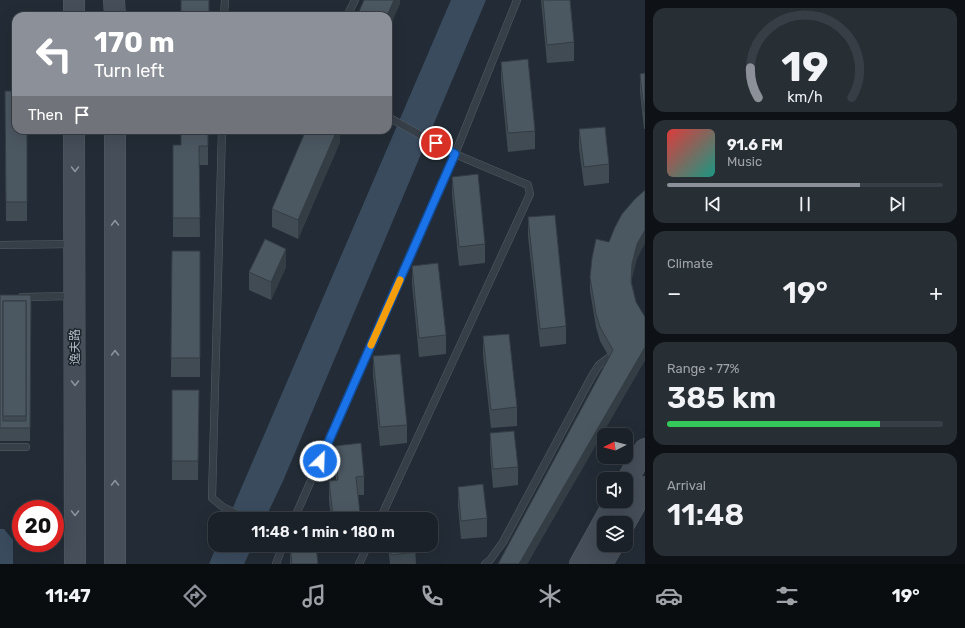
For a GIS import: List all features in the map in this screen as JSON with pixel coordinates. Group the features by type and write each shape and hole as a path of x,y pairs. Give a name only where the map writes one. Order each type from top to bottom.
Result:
{"main road":[{"path":"74,0 74,12"},
{"path":"114,0 114,12"},
{"name":"逸夫路","path":"74,134 75,564"},
{"path":"115,134 115,564"},
{"path":"632,472 645,448"},
{"path":"629,516 645,487"},
{"path":"580,564 611,508"},
{"path":"602,564 609,552"}],"lane":[{"path":"224,12 225,0"},
{"path":"349,12 355,0"},
{"path":"297,512 455,154 517,0"},
{"path":"383,512 530,194 528,185 455,154 392,119"},
{"path":"222,134 212,498 223,507 233,512"},
{"path":"0,245 75,244"},
{"path":"15,297 75,296"},
{"path":"485,564 503,542 592,376 599,366 622,348"},
{"path":"0,447 26,447"},
{"path":"276,564 280,552"},
{"path":"359,564 365,552"}],"water":[{"path":"451,0 486,0 283,481 268,512 231,512"},
{"path":"0,529 4,529 12,539 13,564 0,564"},
{"path":"214,552 250,552 244,564 209,564"}],"building":[{"path":"181,0 209,0 209,12 181,12"},
{"path":"364,0 394,0 389,12 359,12"},
{"path":"543,0 570,0 574,42 547,45"},
{"path":"528,59 535,131 508,133 501,62"},
{"path":"645,73 645,111 644,111 640,74"},
{"path":"5,91 12,91 12,134 27,134 27,202 6,202"},
{"path":"605,127 609,164 584,167 579,129"},
{"path":"181,134 208,134 208,146 199,146 200,218 173,218 173,145 181,145"},
{"path":"304,134 335,134 298,220 272,209"},
{"path":"478,174 485,244 459,247 452,177"},
{"path":"645,190 645,230 637,244 632,264 631,282 636,302 645,317 645,347 519,564 498,564 613,350 600,327 596,314 590,277 592,258 596,239 609,242 622,214"},
{"path":"555,215 566,326 540,329 528,217"},
{"path":"265,239 286,249 271,282 249,272"},
{"path":"172,251 200,251 200,358 171,358"},
{"path":"438,263 446,335 419,338 412,266"},
{"path":"0,295 31,295 30,428 0,428","holes":["3,301 26,301 26,421 3,421"]},
{"path":"3,301 26,301 26,416 3,416"},
{"path":"509,334 517,407 491,410 483,336"},
{"path":"400,354 407,425 380,427 373,356"},
{"path":"172,390 199,390 198,461 172,461"},
{"path":"514,431 518,467 493,469 490,433"},
{"path":"361,443 364,476 356,477 360,512 333,512 329,481 338,480 335,446"},
{"path":"483,484 487,518 461,521 458,487"},
{"path":"291,552 317,552 318,564 292,564"},
{"path":"391,552 416,552 391,555"}],"slow traffic":[{"path":"371,345 400,280"}],"route":[{"path":"320,461 455,154 436,143"}]}
